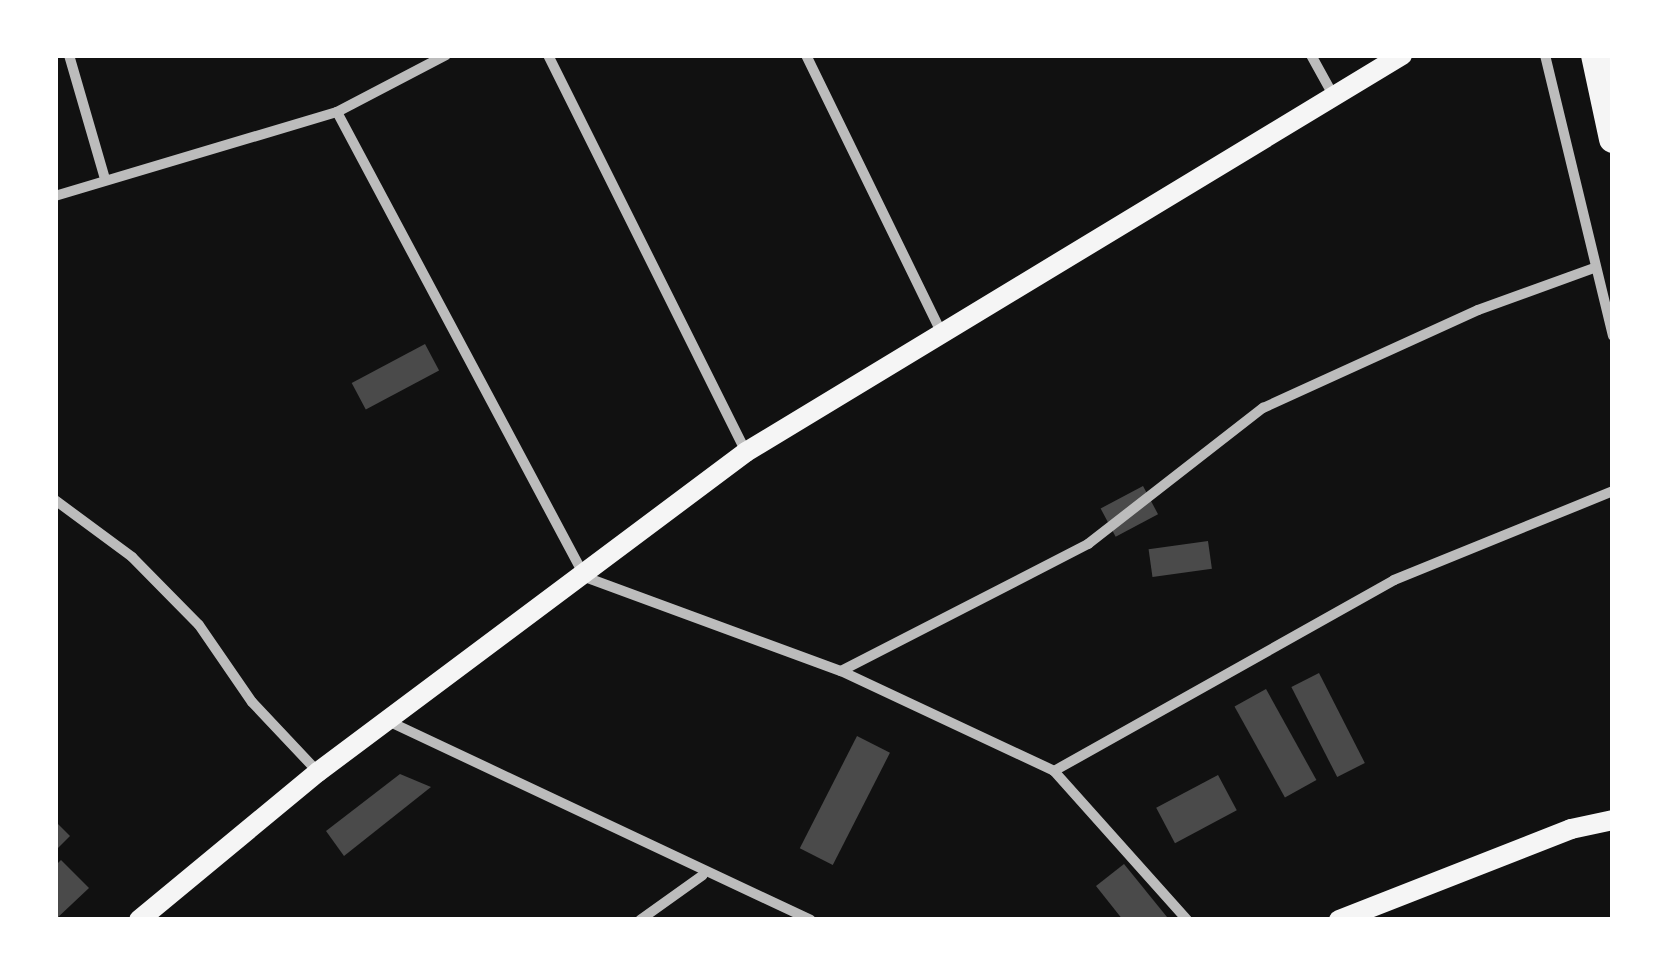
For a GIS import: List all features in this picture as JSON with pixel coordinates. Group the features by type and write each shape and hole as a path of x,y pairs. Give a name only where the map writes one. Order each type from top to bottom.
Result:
{"highway":[{"path":"1595,55 1613,139"}],"main road":[{"path":"139,920 318,772 585,577 746,452 940,330 1332,93 1402,55"},
{"path":"1339,920 1571,829 1613,820"}],"street":[{"path":"69,55 105,179"},
{"path":"55,196 337,112 446,55"},
{"path":"548,55 746,452"},
{"path":"806,55 940,330"},
{"path":"1312,55 1332,93"},
{"path":"1544,55 1613,336"},
{"path":"337,112 585,577 841,671 1054,771 1187,920"},
{"path":"841,671 1088,544 1263,408 1478,310 1594,268"},
{"path":"1054,771 1394,580 1613,491"},
{"path":"55,500 132,557 199,625 252,702 318,772"},
{"path":"388,722 704,875 810,920"},
{"path":"640,920 704,875"}],"building":[{"path":"425,344 439,370 366,409 352,383"},
{"path":"1143,486 1158,514 1116,537 1101,509"},
{"path":"1208,541 1212,569 1152,577 1149,549"},
{"path":"1319,673 1365,763 1337,777 1291,687"},
{"path":"1266,689 1316,780 1285,797 1235,706"},
{"path":"857,736 890,753 833,865 800,848"},
{"path":"400,774 431,787 344,856 326,831"},
{"path":"1218,775 1237,810 1175,843 1156,808"},
{"path":"55,821 70,836 55,851"},
{"path":"61,860 89,888 55,920 55,866"},
{"path":"1124,864 1167,917 1123,920 1096,886"}]}
